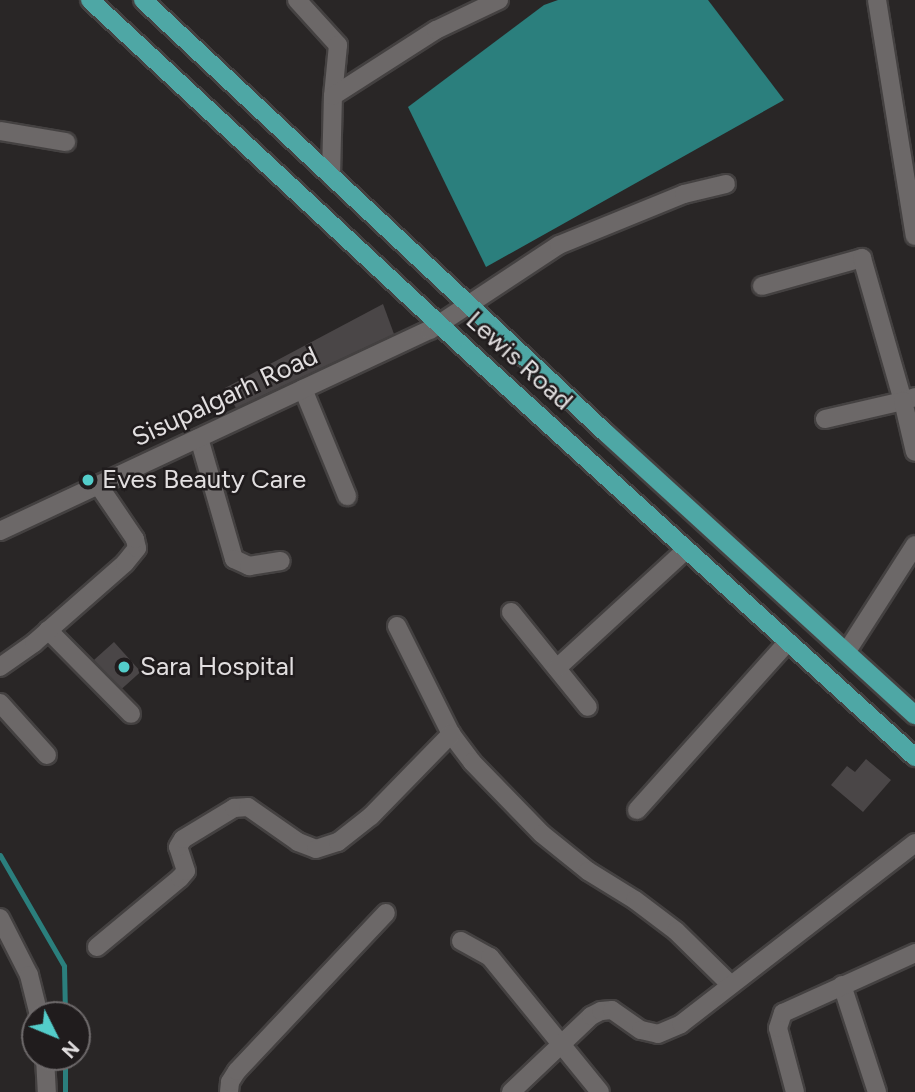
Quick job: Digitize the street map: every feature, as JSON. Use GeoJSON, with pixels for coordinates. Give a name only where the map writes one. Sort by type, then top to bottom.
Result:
{"type":"FeatureCollection","features":[{"type":"Feature","properties":{"kind":"main road","name":"Lewis Road"},"geometry":{"type":"LineString","coordinates":[[90,0],[440,325],[915,757]]}},
{"type":"Feature","properties":{"kind":"main road","name":"Lewis Road"},"geometry":{"type":"LineString","coordinates":[[143,0],[710,529],[915,715]]}},
{"type":"Feature","properties":{"kind":"main road"},"geometry":{"type":"LineString","coordinates":[[825,676],[847,651]]}},
{"type":"Feature","properties":{"kind":"street"},"geometry":{"type":"LineString","coordinates":[[297,0],[338,45],[333,96],[331,176]]}},
{"type":"Feature","properties":{"kind":"street"},"geometry":{"type":"LineString","coordinates":[[333,96],[436,30],[499,0]]}},
{"type":"Feature","properties":{"kind":"street"},"geometry":{"type":"LineString","coordinates":[[877,0],[915,236]]}},
{"type":"Feature","properties":{"kind":"street"},"geometry":{"type":"LineString","coordinates":[[0,131],[66,142]]}},
{"type":"Feature","properties":{"kind":"street","name":"Sisupalgarh Road"},"geometry":{"type":"LineString","coordinates":[[0,531],[440,325],[559,245],[684,194],[726,184]]}},
{"type":"Feature","properties":{"kind":"street"},"geometry":{"type":"LineString","coordinates":[[762,286],[862,258],[909,399],[915,452]]}},
{"type":"Feature","properties":{"kind":"street"},"geometry":{"type":"LineString","coordinates":[[303,389],[347,496]]}},
{"type":"Feature","properties":{"kind":"street"},"geometry":{"type":"LineString","coordinates":[[825,419],[909,399]]}},
{"type":"Feature","properties":{"kind":"street"},"geometry":{"type":"LineString","coordinates":[[200,438],[234,559],[249,566],[281,561]]}},
{"type":"Feature","properties":{"kind":"street"},"geometry":{"type":"LineString","coordinates":[[0,667],[48,630],[125,563],[137,548],[135,539],[99,486]]}},
{"type":"Feature","properties":{"kind":"street"},"geometry":{"type":"LineString","coordinates":[[847,651],[915,545]]}},
{"type":"Feature","properties":{"kind":"street"},"geometry":{"type":"LineString","coordinates":[[557,668],[686,550]]}},
{"type":"Feature","properties":{"kind":"street"},"geometry":{"type":"LineString","coordinates":[[511,612],[588,707]]}},
{"type":"Feature","properties":{"kind":"street"},"geometry":{"type":"LineString","coordinates":[[397,626],[451,734],[472,762],[542,834],[587,871],[635,900],[676,931],[731,985]]}},
{"type":"Feature","properties":{"kind":"street"},"geometry":{"type":"LineString","coordinates":[[48,630],[131,714]]}},
{"type":"Feature","properties":{"kind":"street"},"geometry":{"type":"LineString","coordinates":[[637,810],[788,642]]}},
{"type":"Feature","properties":{"kind":"street"},"geometry":{"type":"LineString","coordinates":[[0,703],[47,755]]}},
{"type":"Feature","properties":{"kind":"street"},"geometry":{"type":"LineString","coordinates":[[97,947],[180,878],[186,870],[178,847],[183,839],[234,808],[248,807],[298,842],[316,849],[338,842],[399,789],[451,734]]}},
{"type":"Feature","properties":{"kind":"street"},"geometry":{"type":"LineString","coordinates":[[521,1088],[560,1044],[591,1016],[601,1011],[612,1010],[641,1030],[658,1034],[681,1024],[915,843]]}},
{"type":"Feature","properties":{"kind":"street"},"geometry":{"type":"LineString","coordinates":[[229,1092],[230,1082],[237,1071],[386,913]]}},
{"type":"Feature","properties":{"kind":"street"},"geometry":{"type":"LineString","coordinates":[[0,918],[29,975],[36,1001]]}},
{"type":"Feature","properties":{"kind":"street"},"geometry":{"type":"LineString","coordinates":[[461,941],[490,957],[600,1092]]}},
{"type":"Feature","properties":{"kind":"street"},"geometry":{"type":"LineString","coordinates":[[795,1092],[778,1028],[779,1019],[799,1004],[915,953]]}},
{"type":"Feature","properties":{"kind":"street"},"geometry":{"type":"LineString","coordinates":[[842,985],[877,1092]]}},
{"type":"Feature","properties":{"kind":"street"},"geometry":{"type":"LineString","coordinates":[[46,1071],[47,1092]]}},
{"type":"Feature","properties":{"kind":"water"},"geometry":{"type":"Polygon","coordinates":[[[558,0],[708,0],[784,100],[486,267],[408,107],[544,5],[558,0]]]}},
{"type":"Feature","properties":{"kind":"building"},"geometry":{"type":"Polygon","coordinates":[[[383,304],[394,334],[236,408],[225,388],[383,304]]]}},
{"type":"Feature","properties":{"kind":"building"},"geometry":{"type":"Polygon","coordinates":[[[114,642],[141,672],[121,690],[94,660],[114,642]]]}},
{"type":"Feature","properties":{"kind":"building"},"geometry":{"type":"Polygon","coordinates":[[[866,759],[891,780],[863,812],[831,785],[847,766],[855,772],[866,759]]]}},
{"type":"Feature","properties":{"kind":"waterway"},"geometry":{"type":"LineString","coordinates":[[0,855],[64,966],[65,1001]]}},
{"type":"Feature","properties":{"kind":"waterway"},"geometry":{"type":"LineString","coordinates":[[65,1071],[65,1092]]}},
{"type":"Feature","properties":{"kind":"place","name":"Eves Beauty Care"},"geometry":{"type":"Point","coordinates":[88,480]}},
{"type":"Feature","properties":{"kind":"place","name":"Sara Hospital"},"geometry":{"type":"Point","coordinates":[124,667]}}]}
